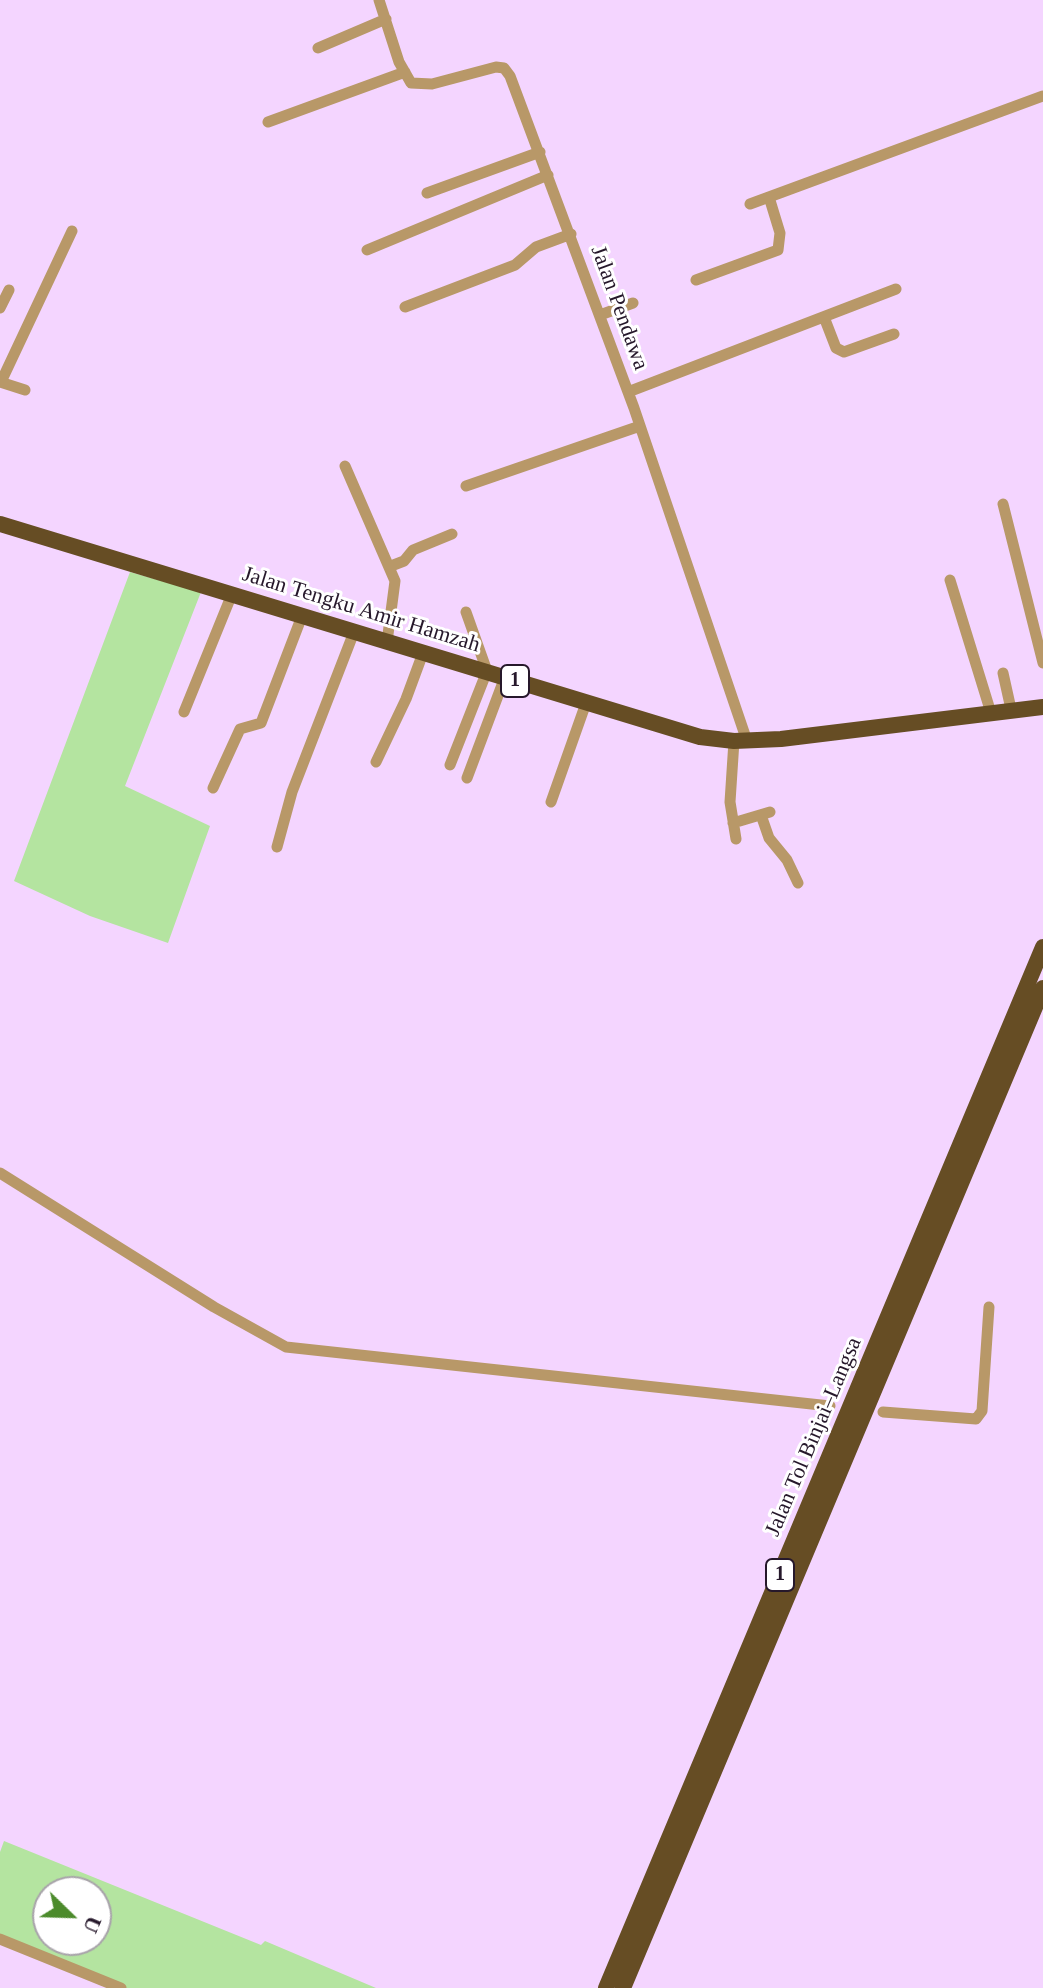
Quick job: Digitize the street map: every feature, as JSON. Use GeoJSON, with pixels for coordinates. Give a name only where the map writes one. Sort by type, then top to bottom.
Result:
{"type":"FeatureCollection","features":[{"type":"Feature","properties":{"kind":"highway","name":"Jalan Tengku Amir Hamzah"},"geometry":{"type":"LineString","coordinates":[[0,524],[688,734],[740,741],[1043,707]]}},
{"type":"Feature","properties":{"kind":"highway","name":"Jalan Tol Binjai–Langsa"},"geometry":{"type":"LineString","coordinates":[[623,1988],[977,1125],[1043,947]]}},
{"type":"Feature","properties":{"kind":"highway","name":"Jalan Tol Binjai–Langsa"},"geometry":{"type":"LineString","coordinates":[[977,1125],[1043,988]]}},
{"type":"Feature","properties":{"kind":"highway","name":"Jalan Tol Binjai–Langsa"},"geometry":{"type":"LineString","coordinates":[[606,1988],[960,1166]]}},
{"type":"Feature","properties":{"kind":"street"},"geometry":{"type":"LineString","coordinates":[[268,122],[405,72],[379,0]]}},
{"type":"Feature","properties":{"kind":"street"},"geometry":{"type":"LineString","coordinates":[[318,48],[386,19]]}},
{"type":"Feature","properties":{"kind":"street","name":"Jalan Pendawa"},"geometry":{"type":"LineString","coordinates":[[405,72],[411,83],[423,85],[504,68],[540,152],[640,426],[740,741]]}},
{"type":"Feature","properties":{"kind":"street"},"geometry":{"type":"LineString","coordinates":[[750,204],[1043,96]]}},
{"type":"Feature","properties":{"kind":"street"},"geometry":{"type":"LineString","coordinates":[[427,193],[540,152]]}},
{"type":"Feature","properties":{"kind":"street"},"geometry":{"type":"LineString","coordinates":[[367,250],[548,175]]}},
{"type":"Feature","properties":{"kind":"street"},"geometry":{"type":"LineString","coordinates":[[696,280],[778,250],[780,233],[769,197]]}},
{"type":"Feature","properties":{"kind":"street"},"geometry":{"type":"LineString","coordinates":[[25,390],[0,382],[72,231]]}},
{"type":"Feature","properties":{"kind":"street"},"geometry":{"type":"LineString","coordinates":[[405,307],[515,265],[536,247],[571,234]]}},
{"type":"Feature","properties":{"kind":"street"},"geometry":{"type":"LineString","coordinates":[[628,392],[896,289]]}},
{"type":"Feature","properties":{"kind":"street"},"geometry":{"type":"LineString","coordinates":[[0,308],[9,290]]}},
{"type":"Feature","properties":{"kind":"street"},"geometry":{"type":"LineString","coordinates":[[600,315],[633,303]]}},
{"type":"Feature","properties":{"kind":"street"},"geometry":{"type":"LineString","coordinates":[[824,317],[836,348],[844,352],[894,334]]}},
{"type":"Feature","properties":{"kind":"street"},"geometry":{"type":"LineString","coordinates":[[466,486],[640,426]]}},
{"type":"Feature","properties":{"kind":"street"},"geometry":{"type":"LineString","coordinates":[[345,466],[391,566],[396,588],[387,642]]}},
{"type":"Feature","properties":{"kind":"street"},"geometry":{"type":"LineString","coordinates":[[1003,504],[1043,663]]}},
{"type":"Feature","properties":{"kind":"street"},"geometry":{"type":"LineString","coordinates":[[391,566],[404,561],[413,550],[452,534]]}},
{"type":"Feature","properties":{"kind":"street"},"geometry":{"type":"LineString","coordinates":[[950,580],[991,713]]}},
{"type":"Feature","properties":{"kind":"street"},"geometry":{"type":"LineString","coordinates":[[184,712],[232,594]]}},
{"type":"Feature","properties":{"kind":"street"},"geometry":{"type":"LineString","coordinates":[[450,765],[487,671],[466,612]]}},
{"type":"Feature","properties":{"kind":"street"},"geometry":{"type":"LineString","coordinates":[[213,788],[240,729],[261,723],[302,616]]}},
{"type":"Feature","properties":{"kind":"street"},"geometry":{"type":"LineString","coordinates":[[277,847],[292,792],[354,632]]}},
{"type":"Feature","properties":{"kind":"street"},"geometry":{"type":"LineString","coordinates":[[376,762],[406,699],[423,653]]}},
{"type":"Feature","properties":{"kind":"street"},"geometry":{"type":"LineString","coordinates":[[1003,673],[1011,709]]}},
{"type":"Feature","properties":{"kind":"street"},"geometry":{"type":"LineString","coordinates":[[467,778],[505,677]]}},
{"type":"Feature","properties":{"kind":"street"},"geometry":{"type":"LineString","coordinates":[[551,802],[586,703]]}},
{"type":"Feature","properties":{"kind":"street"},"geometry":{"type":"LineString","coordinates":[[736,839],[730,792],[740,741]]}},
{"type":"Feature","properties":{"kind":"street"},"geometry":{"type":"LineString","coordinates":[[733,823],[765,813],[769,838],[787,860],[798,883]]}},
{"type":"Feature","properties":{"kind":"street"},"geometry":{"type":"LineString","coordinates":[[0,1173],[214,1307],[289,1348],[830,1406]]}},
{"type":"Feature","properties":{"kind":"street"},"geometry":{"type":"LineString","coordinates":[[883,1412],[976,1419],[982,1411],[989,1307]]}},
{"type":"Feature","properties":{"kind":"street"},"geometry":{"type":"LineString","coordinates":[[0,1939],[121,1988]]}},
{"type":"Feature","properties":{"kind":"green space"},"geometry":{"type":"Polygon","coordinates":[[[130,572],[201,592],[125,786],[210,826],[168,943],[90,916],[14,881],[130,572]]]}},
{"type":"Feature","properties":{"kind":"green space"},"geometry":{"type":"Polygon","coordinates":[[[4,1841],[90,1876],[32,1876],[32,1953],[0,1940],[0,1852],[4,1841]]]}},
{"type":"Feature","properties":{"kind":"green space"},"geometry":{"type":"Polygon","coordinates":[[[112,1885],[261,1945],[265,1941],[376,1988],[119,1988],[40,1956],[112,1956],[112,1885]]]}}]}
